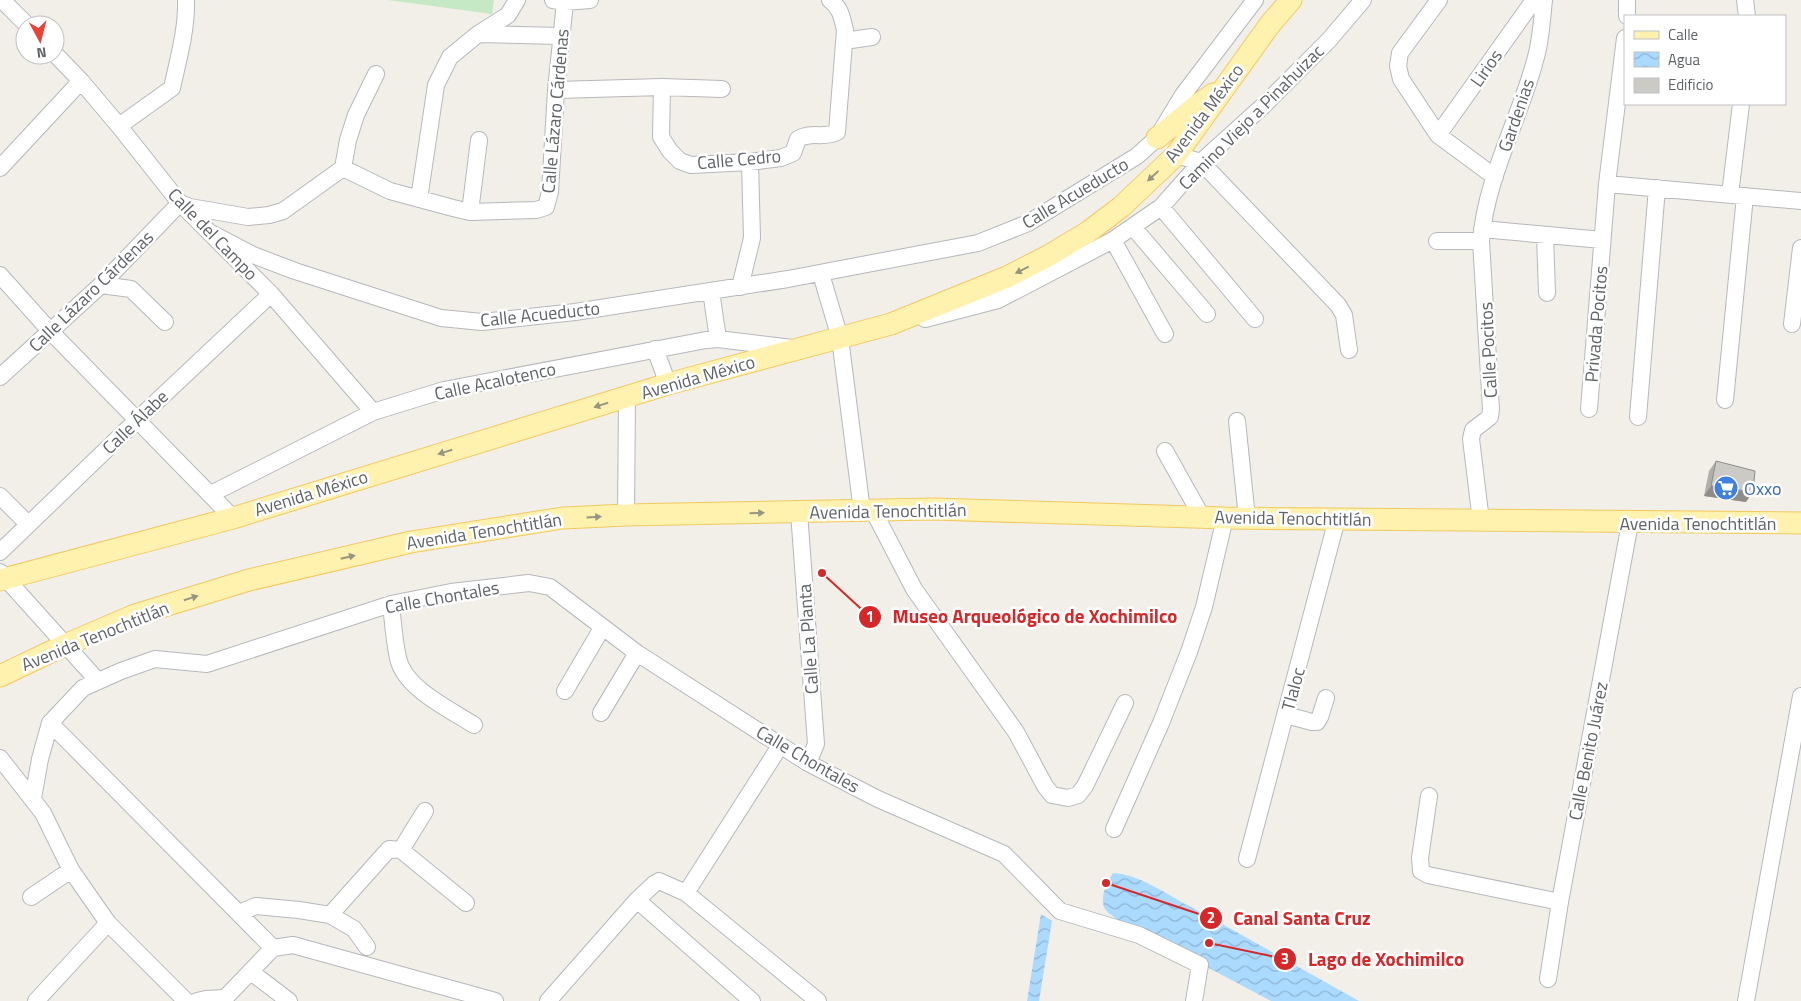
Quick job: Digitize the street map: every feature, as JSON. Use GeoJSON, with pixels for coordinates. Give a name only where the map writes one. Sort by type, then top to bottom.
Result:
{"type":"FeatureCollection","features":[{"type":"Feature","properties":{"kind":"main road"},"geometry":{"type":"LineString","coordinates":[[1271,23],[1276,0]]}},
{"type":"Feature","properties":{"kind":"main road","name":"Avenida México"},"geometry":{"type":"LineString","coordinates":[[2,576],[233,518],[668,384],[890,324],[1007,277],[1048,256],[1088,232],[1121,207],[1176,155],[1271,23],[1290,0]]}},
{"type":"Feature","properties":{"kind":"main road"},"geometry":{"type":"LineString","coordinates":[[1157,138],[1195,107],[1228,84]]}},
{"type":"Feature","properties":{"kind":"main road","name":"Avenida Tenochtitlán"},"geometry":{"type":"LineString","coordinates":[[0,676],[66,644],[135,615],[249,580],[401,544],[563,518],[933,509],[1225,518],[1801,523]]}},
{"type":"Feature","properties":{"kind":"street"},"geometry":{"type":"LineString","coordinates":[[2,0],[16,15]]}},
{"type":"Feature","properties":{"kind":"street"},"geometry":{"type":"LineString","coordinates":[[119,126],[172,88],[180,48],[186,0]]}},
{"type":"Feature","properties":{"kind":"street"},"geometry":{"type":"LineString","coordinates":[[419,199],[436,86],[450,57],[478,34],[508,15],[517,0]]}},
{"type":"Feature","properties":{"kind":"street","name":"Calle Lázaro Cárdenas"},"geometry":{"type":"LineString","coordinates":[[343,168],[390,191],[470,212],[536,210],[546,207],[550,192],[561,36],[559,1],[590,0]]}},
{"type":"Feature","properties":{"kind":"street"},"geometry":{"type":"LineString","coordinates":[[830,0],[837,5],[842,15],[844,36],[872,37]]}},
{"type":"Feature","properties":{"kind":"street","name":"Calle Acueducto"},"geometry":{"type":"LineString","coordinates":[[211,233],[253,255],[295,271],[441,318],[482,322],[576,312],[710,292],[821,274],[978,243],[1028,223],[1137,156],[1157,138],[1183,94],[1255,0]]}},
{"type":"Feature","properties":{"kind":"street","name":"Camino Viejo a Pinahuizac"},"geometry":{"type":"LineString","coordinates":[[890,324],[901,325],[998,300],[1113,240],[1133,227],[1161,207],[1201,162],[1263,106],[1329,40],[1363,0]]}},
{"type":"Feature","properties":{"kind":"street"},"geometry":{"type":"LineString","coordinates":[[1439,0],[1400,53],[1398,66],[1400,79],[1438,135],[1495,177]]}},
{"type":"Feature","properties":{"kind":"street","name":"Lirios"},"geometry":{"type":"LineString","coordinates":[[1438,135],[1534,0]]}},
{"type":"Feature","properties":{"kind":"street","name":"Gardenias"},"geometry":{"type":"LineString","coordinates":[[1482,235],[1486,203],[1536,57],[1544,0]]}},
{"type":"Feature","properties":{"kind":"street"},"geometry":{"type":"LineString","coordinates":[[1626,0],[1627,15]]}},
{"type":"Feature","properties":{"kind":"street"},"geometry":{"type":"LineString","coordinates":[[1745,0],[1747,15]]}},
{"type":"Feature","properties":{"kind":"street"},"geometry":{"type":"LineString","coordinates":[[478,34],[561,36]]}},
{"type":"Feature","properties":{"kind":"street","name":"Calle Cedro"},"geometry":{"type":"LineString","coordinates":[[662,87],[661,137],[670,151],[680,161],[691,165],[750,162],[781,158],[793,153],[798,139],[806,135],[830,136],[838,132],[844,36]]}},
{"type":"Feature","properties":{"kind":"street","name":"Privada Pocitos"},"geometry":{"type":"LineString","coordinates":[[1589,409],[1607,184],[1624,46]]}},
{"type":"Feature","properties":{"kind":"street","name":"Calle del Campo"},"geometry":{"type":"LineString","coordinates":[[65,64],[119,126],[180,203],[270,294],[373,412]]}},
{"type":"Feature","properties":{"kind":"street"},"geometry":{"type":"LineString","coordinates":[[180,203],[190,207],[248,217],[269,215],[282,211],[343,168],[348,140],[356,115],[376,74]]}},
{"type":"Feature","properties":{"kind":"street"},"geometry":{"type":"LineString","coordinates":[[0,168],[81,81]]}},
{"type":"Feature","properties":{"kind":"street"},"geometry":{"type":"LineString","coordinates":[[556,90],[662,87],[722,89]]}},
{"type":"Feature","properties":{"kind":"street"},"geometry":{"type":"LineString","coordinates":[[1725,400],[1738,195],[1741,105]]}},
{"type":"Feature","properties":{"kind":"street"},"geometry":{"type":"LineString","coordinates":[[470,212],[479,140]]}},
{"type":"Feature","properties":{"kind":"street"},"geometry":{"type":"LineString","coordinates":[[1176,155],[1201,162],[1338,305],[1344,315],[1349,350]]}},
{"type":"Feature","properties":{"kind":"street"},"geometry":{"type":"LineString","coordinates":[[740,287],[752,238],[750,162]]}},
{"type":"Feature","properties":{"kind":"street"},"geometry":{"type":"LineString","coordinates":[[1607,184],[1801,201]]}},
{"type":"Feature","properties":{"kind":"street"},"geometry":{"type":"LineString","coordinates":[[1638,417],[1657,188]]}},
{"type":"Feature","properties":{"kind":"street","name":"Calle Lázaro Cárdenas"},"geometry":{"type":"LineString","coordinates":[[0,377],[101,285],[180,203]]}},
{"type":"Feature","properties":{"kind":"street"},"geometry":{"type":"LineString","coordinates":[[1161,207],[1255,319]]}},
{"type":"Feature","properties":{"kind":"street"},"geometry":{"type":"LineString","coordinates":[[1133,227],[1206,314]]}},
{"type":"Feature","properties":{"kind":"street"},"geometry":{"type":"LineString","coordinates":[[1437,241],[1482,235],[1545,236],[1602,240]]}},
{"type":"Feature","properties":{"kind":"street","name":"Calle Pocitos"},"geometry":{"type":"LineString","coordinates":[[1481,521],[1471,439],[1473,430],[1490,417],[1491,409],[1482,235]]}},
{"type":"Feature","properties":{"kind":"street"},"geometry":{"type":"LineString","coordinates":[[1545,236],[1547,293]]}},
{"type":"Feature","properties":{"kind":"street"},"geometry":{"type":"LineString","coordinates":[[1113,240],[1165,334]]}},
{"type":"Feature","properties":{"kind":"street"},"geometry":{"type":"LineString","coordinates":[[1792,324],[1801,248]]}},
{"type":"Feature","properties":{"kind":"street"},"geometry":{"type":"LineString","coordinates":[[821,274],[840,338],[867,511],[914,589],[1016,732],[1045,786],[1052,794],[1068,798],[1078,795],[1085,786],[1124,703]]}},
{"type":"Feature","properties":{"kind":"street"},"geometry":{"type":"LineString","coordinates":[[0,275],[51,332],[233,518]]}},
{"type":"Feature","properties":{"kind":"street"},"geometry":{"type":"LineString","coordinates":[[101,285],[131,289],[165,322]]}},
{"type":"Feature","properties":{"kind":"street"},"geometry":{"type":"LineString","coordinates":[[710,292],[718,339]]}},
{"type":"Feature","properties":{"kind":"street","name":"Calle Álabe"},"geometry":{"type":"LineString","coordinates":[[0,552],[270,294]]}},
{"type":"Feature","properties":{"kind":"street","name":"Calle Acalotenco"},"geometry":{"type":"LineString","coordinates":[[211,494],[373,412],[444,390],[706,340],[718,339],[799,349]]}},
{"type":"Feature","properties":{"kind":"street"},"geometry":{"type":"LineString","coordinates":[[655,349],[668,384]]}},
{"type":"Feature","properties":{"kind":"street"},"geometry":{"type":"LineString","coordinates":[[626,515],[627,397]]}},
{"type":"Feature","properties":{"kind":"street"},"geometry":{"type":"LineString","coordinates":[[1237,420],[1247,518]]}},
{"type":"Feature","properties":{"kind":"street"},"geometry":{"type":"LineString","coordinates":[[1164,451],[1202,517]]}},
{"type":"Feature","properties":{"kind":"street"},"geometry":{"type":"LineString","coordinates":[[0,496],[28,524]]}},
{"type":"Feature","properties":{"kind":"street","name":"Calle La Planta"},"geometry":{"type":"LineString","coordinates":[[799,512],[816,744],[808,763]]}},
{"type":"Feature","properties":{"kind":"street"},"geometry":{"type":"LineString","coordinates":[[1114,828],[1161,723],[1189,652],[1204,607],[1225,518]]}},
{"type":"Feature","properties":{"kind":"street","name":"Tlaloc"},"geometry":{"type":"LineString","coordinates":[[1247,858],[1337,519]]}},
{"type":"Feature","properties":{"kind":"street","name":"Calle Benito Juárez"},"geometry":{"type":"LineString","coordinates":[[1548,979],[1560,902],[1630,523]]}},
{"type":"Feature","properties":{"kind":"street"},"geometry":{"type":"LineString","coordinates":[[2,576],[98,681]]}},
{"type":"Feature","properties":{"kind":"street","name":"Calle Chontales"},"geometry":{"type":"LineString","coordinates":[[33,798],[40,759],[50,723],[83,688],[98,681],[155,659],[207,664],[391,604],[451,592],[529,583],[550,587],[637,653],[808,763],[878,799],[1004,854],[1060,911],[1139,935],[1200,965],[1194,1001]]}},
{"type":"Feature","properties":{"kind":"street"},"geometry":{"type":"LineString","coordinates":[[391,604],[398,659],[405,676],[416,687],[474,725]]}},
{"type":"Feature","properties":{"kind":"street"},"geometry":{"type":"LineString","coordinates":[[564,691],[602,628]]}},
{"type":"Feature","properties":{"kind":"street"},"geometry":{"type":"LineString","coordinates":[[601,714],[637,653]]}},
{"type":"Feature","properties":{"kind":"street"},"geometry":{"type":"LineString","coordinates":[[1746,1001],[1801,696]]}},
{"type":"Feature","properties":{"kind":"street"},"geometry":{"type":"LineString","coordinates":[[1286,715],[1317,722],[1326,698]]}},
{"type":"Feature","properties":{"kind":"street"},"geometry":{"type":"LineString","coordinates":[[50,723],[273,948]]}},
{"type":"Feature","properties":{"kind":"street"},"geometry":{"type":"LineString","coordinates":[[686,893],[780,746]]}},
{"type":"Feature","properties":{"kind":"street"},"geometry":{"type":"LineString","coordinates":[[0,758],[43,813],[71,870],[108,923],[186,1001]]}},
{"type":"Feature","properties":{"kind":"street"},"geometry":{"type":"LineString","coordinates":[[1429,796],[1420,858],[1421,871],[1428,875],[1560,902]]}},
{"type":"Feature","properties":{"kind":"street"},"geometry":{"type":"LineString","coordinates":[[401,850],[425,811]]}},
{"type":"Feature","properties":{"kind":"street"},"geometry":{"type":"LineString","coordinates":[[330,915],[389,848],[401,850],[466,903]]}},
{"type":"Feature","properties":{"kind":"street"},"geometry":{"type":"LineString","coordinates":[[31,898],[71,870]]}},
{"type":"Feature","properties":{"kind":"street"},"geometry":{"type":"LineString","coordinates":[[548,1001],[636,900],[659,881],[686,893],[818,1001]]}},
{"type":"Feature","properties":{"kind":"street"},"geometry":{"type":"LineString","coordinates":[[636,900],[749,1000]]}},
{"type":"Feature","properties":{"kind":"street"},"geometry":{"type":"LineString","coordinates":[[239,913],[256,906],[330,915],[354,929],[368,947]]}},
{"type":"Feature","properties":{"kind":"street"},"geometry":{"type":"LineString","coordinates":[[36,1001],[108,923]]}},
{"type":"Feature","properties":{"kind":"street"},"geometry":{"type":"LineString","coordinates":[[197,1001],[206,998],[225,998],[273,948],[293,945],[495,1001]]}},
{"type":"Feature","properties":{"kind":"street"},"geometry":{"type":"LineString","coordinates":[[251,972],[289,1001]]}},
{"type":"Feature","properties":{"kind":"green space"},"geometry":{"type":"Polygon","coordinates":[[[388,0],[494,0],[492,14],[388,0]]]}},
{"type":"Feature","properties":{"kind":"water"},"geometry":{"type":"Polygon","coordinates":[[[1113,873],[1133,877],[1152,885],[1359,1001],[1271,1001],[1115,918],[1103,905],[1106,885],[1113,873]]]}},
{"type":"Feature","properties":{"kind":"water"},"geometry":{"type":"Polygon","coordinates":[[[1041,914],[1052,921],[1039,1001],[1027,1001],[1041,914]]]}},
{"type":"Feature","properties":{"kind":"building"},"geometry":{"type":"Polygon","coordinates":[[[1716,461],[1755,471],[1753,492],[1711,486],[1716,461]]]}},
{"type":"Feature","properties":{"kind":"place","name":"Oxxo"},"geometry":{"type":"Point","coordinates":[1726,488]}},
{"type":"Feature","properties":{"kind":"place","name":"Museo Arqueológico de Xochimilco"},"geometry":{"type":"Point","coordinates":[822,573]}},
{"type":"Feature","properties":{"kind":"place","name":"Canal Santa Cruz"},"geometry":{"type":"Point","coordinates":[1106,883]}},
{"type":"Feature","properties":{"kind":"place","name":"Lago de Xochimilco"},"geometry":{"type":"Point","coordinates":[1209,943]}}]}
